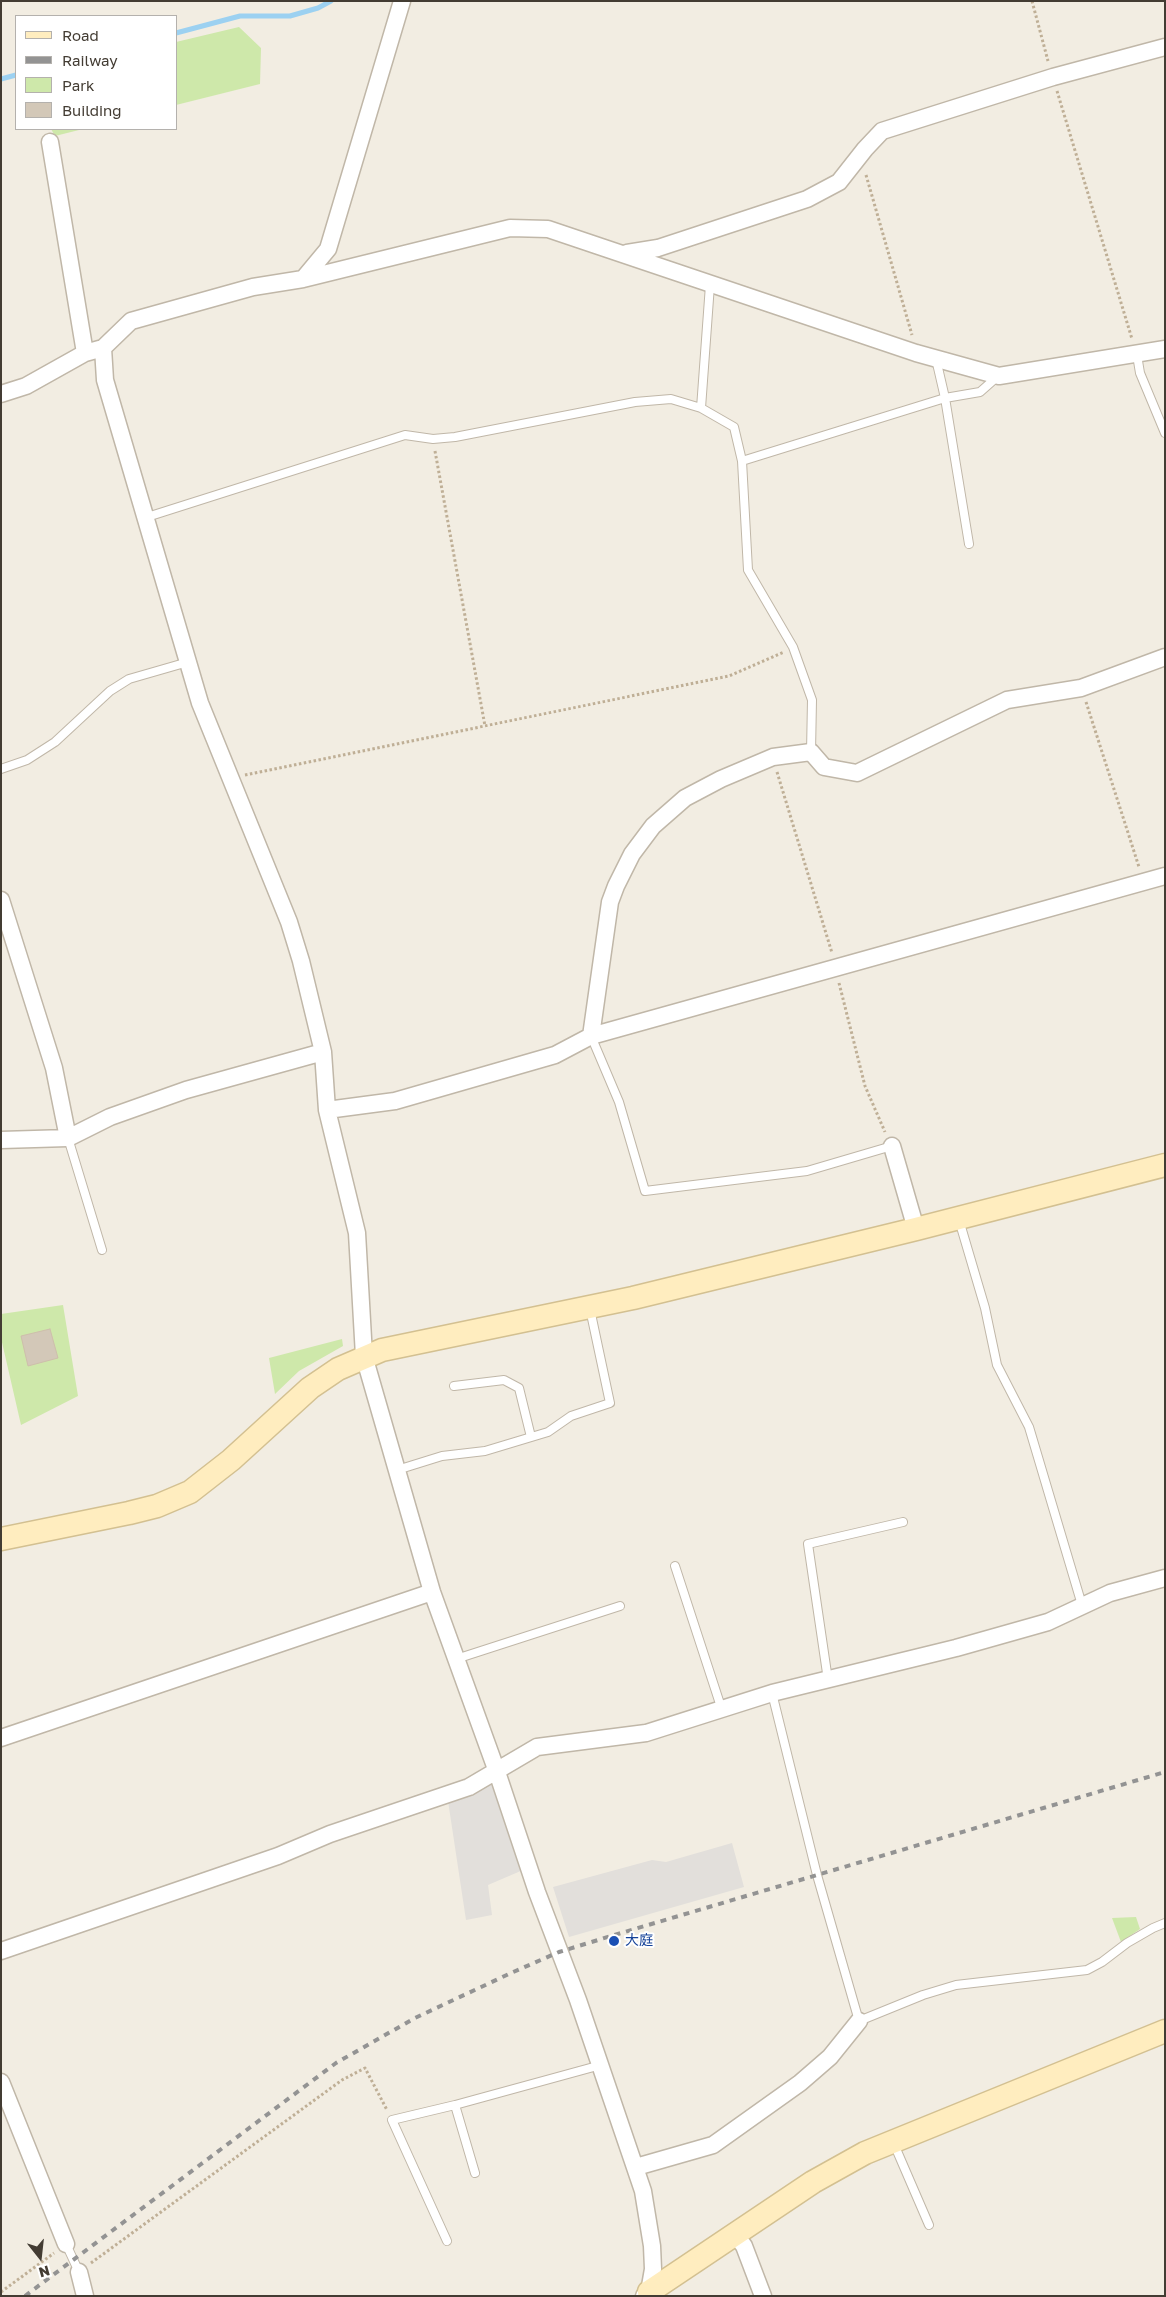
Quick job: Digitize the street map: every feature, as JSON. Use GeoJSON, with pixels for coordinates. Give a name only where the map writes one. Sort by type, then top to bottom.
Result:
{"type":"FeatureCollection","features":[{"type":"Feature","properties":{"kind":"street"},"geometry":{"type":"LineString","coordinates":[[304,279],[328,249],[402,1]]}},
{"type":"Feature","properties":{"kind":"street"},"geometry":{"type":"LineString","coordinates":[[624,253],[658,248],[807,199],[840,182],[860,154],[882,131],[1053,77],[1165,47]]}},
{"type":"Feature","properties":{"kind":"street"},"geometry":{"type":"LineString","coordinates":[[50,142],[85,353]]}},
{"type":"Feature","properties":{"kind":"street"},"geometry":{"type":"LineString","coordinates":[[1,394],[26,386],[85,353],[103,348],[132,321],[253,287],[304,279],[510,228],[548,229],[624,253],[710,285],[916,352],[999,376],[1165,349]]}},
{"type":"Feature","properties":{"kind":"street"},"geometry":{"type":"LineString","coordinates":[[103,348],[104,380],[200,703],[289,922],[301,961],[323,1052],[327,1110],[357,1233],[364,1356],[432,1592],[636,2167],[643,2191],[652,2246],[653,2269],[647,2294]]}},
{"type":"Feature","properties":{"kind":"street"},"geometry":{"type":"LineString","coordinates":[[590,1036],[610,902],[632,854],[653,826],[685,798],[720,779],[773,757],[811,752],[824,767],[857,774],[1007,700],[1082,688],[1165,657]]}},
{"type":"Feature","properties":{"kind":"street"},"geometry":{"type":"LineString","coordinates":[[327,1110],[404,1098],[555,1055],[590,1036],[1165,876]]}},
{"type":"Feature","properties":{"kind":"street"},"geometry":{"type":"LineString","coordinates":[[1,900],[54,1068],[68,1138]]}},
{"type":"Feature","properties":{"kind":"street"},"geometry":{"type":"LineString","coordinates":[[1,1140],[68,1138],[110,1117],[186,1090],[323,1052]]}},
{"type":"Feature","properties":{"kind":"street"},"geometry":{"type":"LineString","coordinates":[[892,1146],[916,1229]]}},
{"type":"Feature","properties":{"kind":"street"},"geometry":{"type":"LineString","coordinates":[[1,1539],[129,1513],[157,1506],[190,1492],[231,1460],[310,1388],[338,1369],[364,1356],[382,1350],[589,1307],[916,1229],[1165,1165]]}},
{"type":"Feature","properties":{"kind":"street"},"geometry":{"type":"LineString","coordinates":[[1,1951],[278,1856],[330,1834],[469,1787],[537,1747],[646,1733],[772,1693],[956,1648],[1048,1622],[1110,1593],[1165,1578]]}},
{"type":"Feature","properties":{"kind":"street"},"geometry":{"type":"LineString","coordinates":[[1,1738],[432,1592]]}},
{"type":"Feature","properties":{"kind":"street"},"geometry":{"type":"LineString","coordinates":[[636,2167],[713,2145],[800,2083],[830,2057],[859,2021]]}},
{"type":"Feature","properties":{"kind":"street"},"geometry":{"type":"LineString","coordinates":[[647,2294],[813,2182],[865,2153],[1165,2031]]}},
{"type":"Feature","properties":{"kind":"street"},"geometry":{"type":"LineString","coordinates":[[1,2082],[66,2244]]}},
{"type":"Feature","properties":{"kind":"street"},"geometry":{"type":"LineString","coordinates":[[735,2234],[744,2246],[763,2296]]}},
{"type":"Feature","properties":{"kind":"street"},"geometry":{"type":"LineString","coordinates":[[79,2272],[85,2296]]}},
{"type":"Feature","properties":{"kind":"lane"},"geometry":{"type":"LineString","coordinates":[[702,408],[710,285]]}},
{"type":"Feature","properties":{"kind":"lane"},"geometry":{"type":"LineString","coordinates":[[1137,355],[1140,373],[1165,433]]}},
{"type":"Feature","properties":{"kind":"lane"},"geometry":{"type":"LineString","coordinates":[[936,358],[945,398],[969,544]]}},
{"type":"Feature","properties":{"kind":"lane"},"geometry":{"type":"LineString","coordinates":[[742,461],[945,398],[980,392],[999,376]]}},
{"type":"Feature","properties":{"kind":"lane"},"geometry":{"type":"LineString","coordinates":[[144,518],[405,435],[433,439],[455,437],[635,402],[671,399],[702,408],[734,427],[742,461],[748,570],[794,647],[812,700],[811,752]]}},
{"type":"Feature","properties":{"kind":"lane"},"geometry":{"type":"LineString","coordinates":[[1,769],[27,760],[55,742],[110,691],[129,679],[188,662]]}},
{"type":"Feature","properties":{"kind":"lane"},"geometry":{"type":"LineString","coordinates":[[590,1036],[619,1102],[645,1191],[807,1171],[892,1146]]}},
{"type":"Feature","properties":{"kind":"lane"},"geometry":{"type":"LineString","coordinates":[[68,1138],[102,1250]]}},
{"type":"Feature","properties":{"kind":"lane"},"geometry":{"type":"LineString","coordinates":[[959,1218],[985,1308],[997,1366],[1030,1427],[1082,1605]]}},
{"type":"Feature","properties":{"kind":"lane"},"geometry":{"type":"LineString","coordinates":[[397,1470],[442,1456],[485,1451],[548,1432],[571,1416],[610,1403],[589,1307]]}},
{"type":"Feature","properties":{"kind":"lane"},"geometry":{"type":"LineString","coordinates":[[454,1386],[504,1380],[519,1388],[531,1437]]}},
{"type":"Feature","properties":{"kind":"lane"},"geometry":{"type":"LineString","coordinates":[[828,1680],[808,1544],[903,1522]]}},
{"type":"Feature","properties":{"kind":"lane"},"geometry":{"type":"LineString","coordinates":[[675,1566],[722,1710]]}},
{"type":"Feature","properties":{"kind":"lane"},"geometry":{"type":"LineString","coordinates":[[456,1658],[620,1606]]}},
{"type":"Feature","properties":{"kind":"lane"},"geometry":{"type":"LineString","coordinates":[[772,1693],[818,1875],[859,2021],[956,1984],[1087,1970],[1102,1962],[1127,1943],[1153,1928],[1165,1924]]}},
{"type":"Feature","properties":{"kind":"lane"},"geometry":{"type":"LineString","coordinates":[[447,2241],[392,2120],[455,2105],[601,2065]]}},
{"type":"Feature","properties":{"kind":"lane"},"geometry":{"type":"LineString","coordinates":[[455,2105],[475,2173]]}},
{"type":"Feature","properties":{"kind":"lane"},"geometry":{"type":"LineString","coordinates":[[893,2142],[928,2225]]}},
{"type":"Feature","properties":{"kind":"lane"},"geometry":{"type":"LineString","coordinates":[[66,2244],[79,2272]]}},
{"type":"Feature","properties":{"kind":"path"},"geometry":{"type":"LineString","coordinates":[[1032,1],[1137,355]]}},
{"type":"Feature","properties":{"kind":"path"},"geometry":{"type":"LineString","coordinates":[[860,154],[916,352]]}},
{"type":"Feature","properties":{"kind":"path"},"geometry":{"type":"LineString","coordinates":[[433,439],[485,726]]}},
{"type":"Feature","properties":{"kind":"path"},"geometry":{"type":"LineString","coordinates":[[230,778],[728,676],[794,647]]}},
{"type":"Feature","properties":{"kind":"path"},"geometry":{"type":"LineString","coordinates":[[1082,688],[1144,882]]}},
{"type":"Feature","properties":{"kind":"path"},"geometry":{"type":"LineString","coordinates":[[773,757],[837,966],[839,986],[865,1086],[892,1146]]}},
{"type":"Feature","properties":{"kind":"path"},"geometry":{"type":"LineString","coordinates":[[79,2272],[342,2080],[365,2068],[392,2120]]}},
{"type":"Feature","properties":{"kind":"path"},"geometry":{"type":"LineString","coordinates":[[1,2292],[66,2244]]}},
{"type":"Feature","properties":{"kind":"green space"},"geometry":{"type":"Polygon","coordinates":[[[239,27],[261,48],[260,84],[178,104],[178,42],[239,27]]]}},
{"type":"Feature","properties":{"kind":"green space"},"geometry":{"type":"Polygon","coordinates":[[[52,130],[79,130],[55,136],[52,130]]]}},
{"type":"Feature","properties":{"kind":"green space"},"geometry":{"type":"Polygon","coordinates":[[[63,1305],[78,1396],[21,1425],[1,1338],[1,1314],[63,1305]]]}},
{"type":"Feature","properties":{"kind":"green space"},"geometry":{"type":"Polygon","coordinates":[[[342,1339],[343,1346],[299,1371],[275,1394],[269,1358],[342,1339]]]}},
{"type":"Feature","properties":{"kind":"green space"},"geometry":{"type":"Polygon","coordinates":[[[1136,1917],[1140,1929],[1121,1942],[1112,1918],[1136,1917]]]}},
{"type":"Feature","properties":{"kind":"shaded area"},"geometry":{"type":"Polygon","coordinates":[[[492,1777],[523,1870],[488,1885],[492,1915],[466,1920],[448,1801],[492,1777]]]}},
{"type":"Feature","properties":{"kind":"shaded area"},"geometry":{"type":"Polygon","coordinates":[[[732,1843],[744,1887],[569,1937],[553,1887],[652,1860],[666,1862],[732,1843]]]}},
{"type":"Feature","properties":{"kind":"building"},"geometry":{"type":"Polygon","coordinates":[[[50,1329],[58,1358],[28,1366],[21,1336],[50,1329]]]}},
{"type":"Feature","properties":{"kind":"waterway"},"geometry":{"type":"LineString","coordinates":[[178,32],[240,16],[290,16],[318,8],[331,1]]}},
{"type":"Feature","properties":{"kind":"waterway"},"geometry":{"type":"LineString","coordinates":[[1,79],[15,75]]}},
{"type":"Feature","properties":{"kind":"railway"},"geometry":{"type":"LineString","coordinates":[[25,2296],[336,2063],[415,2018],[511,1973],[559,1952],[611,1936],[1165,1772]]}},
{"type":"Feature","properties":{"kind":"place","name":"大庭"},"geometry":{"type":"Point","coordinates":[614,1941]}}]}
